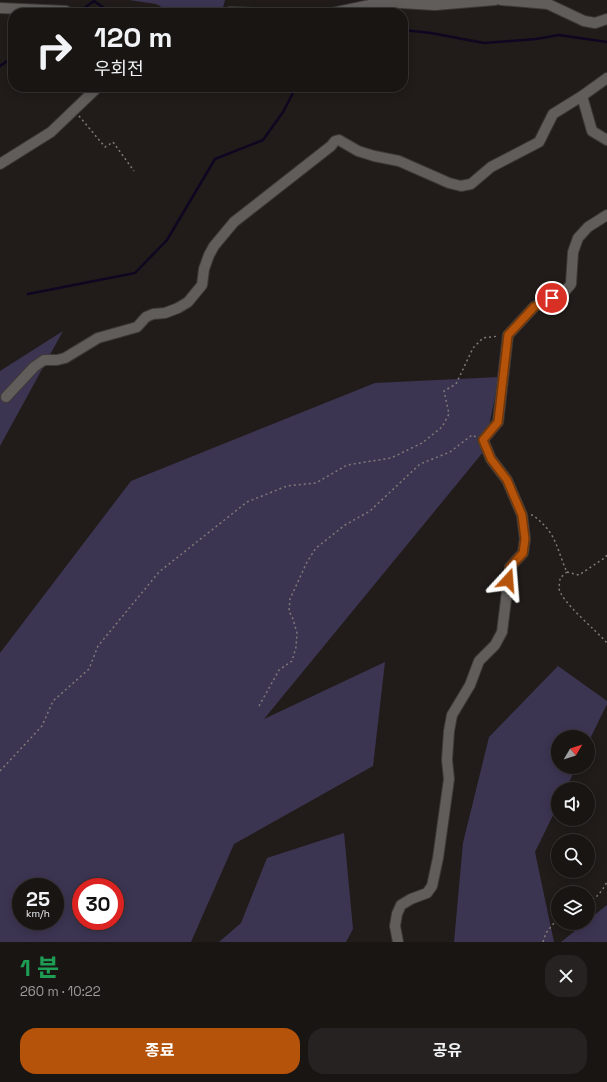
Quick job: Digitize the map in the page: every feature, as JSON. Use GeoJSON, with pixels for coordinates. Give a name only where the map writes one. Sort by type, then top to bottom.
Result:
{"type":"FeatureCollection","features":[{"type":"Feature","properties":{"kind":"street"},"geometry":{"type":"LineString","coordinates":[[356,8],[384,2],[435,5],[494,0]]}},
{"type":"Feature","properties":{"kind":"street"},"geometry":{"type":"LineString","coordinates":[[501,0],[548,2],[584,21],[595,24],[607,19]]}},
{"type":"Feature","properties":{"kind":"street"},"geometry":{"type":"LineString","coordinates":[[6,397],[34,367],[44,360],[57,360],[65,358],[98,338],[137,326],[146,317],[153,314],[165,313],[188,302],[198,292],[202,285],[204,269],[214,246],[234,222],[331,146],[335,141],[339,140],[365,154],[399,161],[449,183],[461,186],[471,184],[491,167],[539,142],[553,114],[607,78]]}},
{"type":"Feature","properties":{"kind":"street"},"geometry":{"type":"LineString","coordinates":[[0,164],[51,132],[93,92]]}},
{"type":"Feature","properties":{"kind":"street"},"geometry":{"type":"LineString","coordinates":[[582,96],[592,131],[607,140]]}},
{"type":"Feature","properties":{"kind":"street"},"geometry":{"type":"LineString","coordinates":[[398,942],[395,926],[397,914],[401,905],[411,899],[427,893],[432,886],[438,858],[448,779],[446,760],[452,714],[470,685],[479,661],[495,645],[502,632],[510,567],[523,553],[525,539],[522,515],[507,480],[491,459],[483,440],[498,422],[508,335],[534,307],[566,290],[571,284],[573,252],[578,238],[588,227],[607,215]]}},
{"type":"Feature","properties":{"kind":"path"},"geometry":{"type":"LineString","coordinates":[[74,110],[105,147],[114,142],[134,171]]}},
{"type":"Feature","properties":{"kind":"path"},"geometry":{"type":"LineString","coordinates":[[0,771],[42,726],[53,701],[89,668],[98,646],[160,572],[247,502],[287,486],[316,483],[347,465],[391,458],[422,443],[442,428],[449,414],[444,391],[456,384],[473,348],[484,338],[508,335]]}},
{"type":"Feature","properties":{"kind":"path"},"geometry":{"type":"LineString","coordinates":[[259,706],[279,670],[292,661],[296,647],[297,633],[294,619],[289,611],[290,599],[307,562],[316,548],[345,525],[370,511],[420,464],[450,452],[472,435],[483,440]]}},
{"type":"Feature","properties":{"kind":"path"},"geometry":{"type":"LineString","coordinates":[[522,515],[533,515],[552,535],[560,560],[567,572],[579,575],[607,554]]}},
{"type":"Feature","properties":{"kind":"path"},"geometry":{"type":"LineString","coordinates":[[567,572],[560,578],[559,589],[562,596],[570,606],[607,642]]}},
{"type":"Feature","properties":{"kind":"path"},"geometry":{"type":"LineString","coordinates":[[595,899],[607,882]]}},
{"type":"Feature","properties":{"kind":"path"},"geometry":{"type":"LineString","coordinates":[[543,942],[546,933],[551,927]]}},
{"type":"Feature","properties":{"kind":"shaded area"},"geometry":{"type":"Polygon","coordinates":[[[129,0],[225,0],[223,8],[164,8],[156,4],[129,0]]]}},
{"type":"Feature","properties":{"kind":"shaded area"},"geometry":{"type":"Polygon","coordinates":[[[63,331],[0,446],[0,371],[63,331]]]}},
{"type":"Feature","properties":{"kind":"shaded area"},"geometry":{"type":"Polygon","coordinates":[[[499,377],[484,451],[264,719],[385,662],[373,766],[234,844],[191,942],[0,942],[0,653],[131,481],[375,383],[499,377]]]}},
{"type":"Feature","properties":{"kind":"shaded area"},"geometry":{"type":"Polygon","coordinates":[[[558,666],[607,701],[607,704],[594,730],[551,730],[551,774],[573,774],[569,782],[551,782],[551,819],[535,852],[554,942],[454,942],[463,843],[489,737],[558,666]]]}},
{"type":"Feature","properties":{"kind":"shaded area"},"geometry":{"type":"Polygon","coordinates":[[[344,833],[353,929],[346,942],[219,942],[241,923],[267,858],[344,833]]]}},
{"type":"Feature","properties":{"kind":"shaded area"},"geometry":{"type":"Polygon","coordinates":[[[607,905],[607,942],[561,942],[576,930],[595,930],[595,914],[607,905]]]}},
{"type":"Feature","properties":{"kind":"waterway"},"geometry":{"type":"LineString","coordinates":[[84,8],[94,1],[104,8]]}},
{"type":"Feature","properties":{"kind":"waterway"},"geometry":{"type":"LineString","coordinates":[[408,31],[431,33],[484,43],[536,39],[559,35],[607,42]]}},
{"type":"Feature","properties":{"kind":"waterway"},"geometry":{"type":"LineString","coordinates":[[0,66],[8,60]]}},
{"type":"Feature","properties":{"kind":"waterway"},"geometry":{"type":"LineString","coordinates":[[28,294],[135,273],[167,240],[215,159],[263,140],[283,112],[293,92]]}},
{"type":"Feature","properties":{"kind":"route"},"geometry":{"type":"LineString","coordinates":[[508,580],[510,567],[523,553],[525,539],[522,515],[507,480],[491,459],[483,440],[498,422],[508,335],[534,307],[552,298]]}}]}
